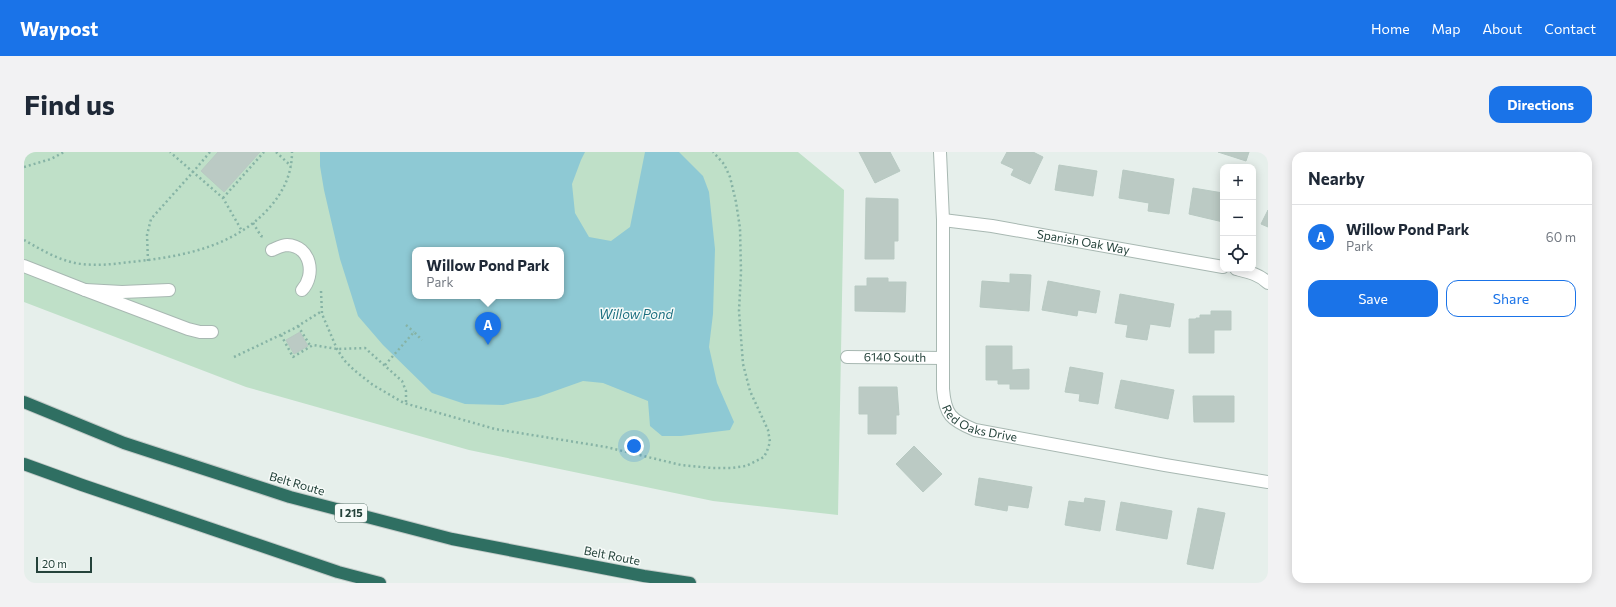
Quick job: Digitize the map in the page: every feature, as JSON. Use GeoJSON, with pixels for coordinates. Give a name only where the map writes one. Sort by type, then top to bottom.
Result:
{"type":"FeatureCollection","features":[{"type":"Feature","properties":{"kind":"highway","name":"Belt Route"},"geometry":{"type":"LineString","coordinates":[[24,402],[124,444],[290,497],[452,539],[644,576],[690,583]]}},
{"type":"Feature","properties":{"kind":"highway"},"geometry":{"type":"LineString","coordinates":[[24,464],[338,572],[380,583]]}},
{"type":"Feature","properties":{"kind":"street","name":"Red Oaks Drive"},"geometry":{"type":"LineString","coordinates":[[940,152],[943,220],[943,389],[946,410],[951,417],[959,424],[975,430],[1165,465],[1268,482]]}},
{"type":"Feature","properties":{"kind":"street","name":"Spanish Oak Way"},"geometry":{"type":"LineString","coordinates":[[943,220],[984,225],[1220,266]]}},
{"type":"Feature","properties":{"kind":"street"},"geometry":{"type":"LineString","coordinates":[[272,250],[288,245],[299,249],[307,258],[310,263],[310,275],[302,290]]}},
{"type":"Feature","properties":{"kind":"street"},"geometry":{"type":"LineString","coordinates":[[24,266],[188,329],[200,332],[212,332]]}},
{"type":"Feature","properties":{"kind":"street"},"geometry":{"type":"LineString","coordinates":[[1250,272],[1263,278],[1268,283]]}},
{"type":"Feature","properties":{"kind":"street"},"geometry":{"type":"LineString","coordinates":[[85,290],[122,292],[169,290]]}},
{"type":"Feature","properties":{"kind":"street","name":"6140 South"},"geometry":{"type":"LineString","coordinates":[[847,357],[943,358]]}},
{"type":"Feature","properties":{"kind":"path"},"geometry":{"type":"LineString","coordinates":[[24,167],[51,159],[64,152]]}},
{"type":"Feature","properties":{"kind":"path"},"geometry":{"type":"LineString","coordinates":[[170,152],[223,198],[242,231]]}},
{"type":"Feature","properties":{"kind":"path"},"geometry":{"type":"LineString","coordinates":[[148,261],[147,235],[152,219],[210,152]]}},
{"type":"Feature","properties":{"kind":"path"},"geometry":{"type":"LineString","coordinates":[[223,198],[264,152]]}},
{"type":"Feature","properties":{"kind":"path"},"geometry":{"type":"LineString","coordinates":[[276,152],[291,166]]}},
{"type":"Feature","properties":{"kind":"path"},"geometry":{"type":"LineString","coordinates":[[24,240],[65,261],[100,266],[148,261],[190,253],[214,246],[253,224],[264,214],[283,189],[291,166],[292,152]]}},
{"type":"Feature","properties":{"kind":"path"},"geometry":{"type":"LineString","coordinates":[[321,287],[322,311],[337,349],[354,370],[373,385],[406,404],[495,429],[606,447],[681,465],[712,468],[746,466],[764,457],[770,442],[768,430],[750,391],[743,364],[739,311],[742,272],[740,228],[736,202],[730,177],[724,164],[714,152]]}},
{"type":"Feature","properties":{"kind":"path"},"geometry":{"type":"LineString","coordinates":[[253,224],[262,237],[269,235]]}},
{"type":"Feature","properties":{"kind":"path"},"geometry":{"type":"LineString","coordinates":[[234,357],[281,335],[322,311]]}},
{"type":"Feature","properties":{"kind":"path"},"geometry":{"type":"LineString","coordinates":[[406,325],[422,340]]}},
{"type":"Feature","properties":{"kind":"path"},"geometry":{"type":"LineString","coordinates":[[298,326],[311,347]]}},
{"type":"Feature","properties":{"kind":"path"},"geometry":{"type":"LineString","coordinates":[[385,365],[414,332]]}},
{"type":"Feature","properties":{"kind":"path"},"geometry":{"type":"LineString","coordinates":[[281,335],[293,357],[313,346],[337,349],[365,348],[398,377],[404,386],[406,404]]}},
{"type":"Feature","properties":{"kind":"green space"},"geometry":{"type":"Polygon","coordinates":[[[24,152],[798,152],[844,190],[838,515],[713,501],[469,450],[246,387],[24,302],[24,152]]]}},
{"type":"Feature","properties":{"kind":"water","name":"Willow Pond"},"geometry":{"type":"Polygon","coordinates":[[[320,152],[585,152],[572,184],[575,213],[589,237],[611,241],[630,227],[645,152],[679,152],[703,176],[709,192],[715,249],[713,314],[709,347],[717,383],[734,422],[730,430],[681,436],[662,436],[650,426],[648,401],[603,383],[583,381],[538,397],[503,405],[465,404],[432,393],[383,345],[358,316],[340,259],[320,166],[320,152]]]}},
{"type":"Feature","properties":{"kind":"building"},"geometry":{"type":"Polygon","coordinates":[[[218,152],[260,152],[224,192],[201,171],[218,152]]]}},
{"type":"Feature","properties":{"kind":"building"},"geometry":{"type":"Polygon","coordinates":[[[859,152],[890,152],[900,171],[875,183],[859,152]]]}},
{"type":"Feature","properties":{"kind":"building"},"geometry":{"type":"Polygon","coordinates":[[[1007,152],[1033,152],[1043,157],[1030,184],[1011,175],[1014,169],[1001,163],[1007,152]]]}},
{"type":"Feature","properties":{"kind":"building"},"geometry":{"type":"Polygon","coordinates":[[[1218,152],[1249,152],[1246,161],[1218,152]]]}},
{"type":"Feature","properties":{"kind":"building"},"geometry":{"type":"Polygon","coordinates":[[[1059,165],[1097,171],[1093,196],[1055,190],[1059,165]]]}},
{"type":"Feature","properties":{"kind":"building"},"geometry":{"type":"Polygon","coordinates":[[[1123,170],[1174,179],[1169,214],[1148,211],[1149,203],[1119,198],[1123,170]]]}},
{"type":"Feature","properties":{"kind":"building"},"geometry":{"type":"Polygon","coordinates":[[[1193,188],[1220,192],[1220,221],[1189,214],[1193,188]]]}},
{"type":"Feature","properties":{"kind":"building"},"geometry":{"type":"Polygon","coordinates":[[[866,198],[898,199],[898,241],[894,241],[894,259],[865,259],[866,198]]]}},
{"type":"Feature","properties":{"kind":"building"},"geometry":{"type":"Polygon","coordinates":[[[1268,210],[1268,227],[1261,224],[1268,210]]]}},
{"type":"Feature","properties":{"kind":"building"},"geometry":{"type":"Polygon","coordinates":[[[1010,274],[1031,275],[1029,311],[980,307],[982,281],[1010,283],[1010,274]]]}},
{"type":"Feature","properties":{"kind":"building"},"geometry":{"type":"Polygon","coordinates":[[[867,278],[888,278],[888,282],[906,282],[905,312],[855,311],[855,286],[867,286],[867,278]]]}},
{"type":"Feature","properties":{"kind":"building"},"geometry":{"type":"Polygon","coordinates":[[[1048,281],[1100,291],[1096,313],[1078,310],[1077,316],[1042,310],[1048,281]]]}},
{"type":"Feature","properties":{"kind":"building"},"geometry":{"type":"Polygon","coordinates":[[[1120,294],[1174,304],[1170,327],[1150,324],[1147,340],[1126,337],[1128,325],[1115,323],[1120,294]]]}},
{"type":"Feature","properties":{"kind":"building"},"geometry":{"type":"Polygon","coordinates":[[[1211,311],[1231,311],[1231,330],[1214,330],[1214,353],[1189,353],[1189,319],[1200,318],[1200,315],[1211,315],[1211,311]]]}},
{"type":"Feature","properties":{"kind":"building"},"geometry":{"type":"Polygon","coordinates":[[[300,332],[308,346],[294,354],[286,340],[300,332]]]}},
{"type":"Feature","properties":{"kind":"building"},"geometry":{"type":"Polygon","coordinates":[[[986,346],[1012,346],[1012,370],[1029,369],[1029,389],[1010,389],[1010,384],[998,384],[998,380],[986,380],[986,346]]]}},
{"type":"Feature","properties":{"kind":"building"},"geometry":{"type":"Polygon","coordinates":[[[1070,367],[1103,373],[1098,404],[1079,401],[1080,394],[1065,392],[1070,367]]]}},
{"type":"Feature","properties":{"kind":"building"},"geometry":{"type":"Polygon","coordinates":[[[1121,380],[1174,390],[1168,419],[1115,408],[1121,380]]]}},
{"type":"Feature","properties":{"kind":"building"},"geometry":{"type":"Polygon","coordinates":[[[859,387],[897,387],[899,415],[896,415],[896,434],[868,434],[868,414],[859,414],[859,387]]]}},
{"type":"Feature","properties":{"kind":"building"},"geometry":{"type":"Polygon","coordinates":[[[1193,396],[1234,396],[1234,422],[1194,422],[1193,396]]]}},
{"type":"Feature","properties":{"kind":"building"},"geometry":{"type":"Polygon","coordinates":[[[914,446],[942,474],[923,492],[896,464],[914,446]]]}},
{"type":"Feature","properties":{"kind":"building"},"geometry":{"type":"Polygon","coordinates":[[[979,478],[1032,487],[1028,508],[1008,505],[1007,511],[975,505],[979,478]]]}},
{"type":"Feature","properties":{"kind":"building"},"geometry":{"type":"Polygon","coordinates":[[[1085,498],[1105,501],[1100,531],[1065,525],[1069,501],[1084,503],[1085,498]]]}},
{"type":"Feature","properties":{"kind":"building"},"geometry":{"type":"Polygon","coordinates":[[[1121,502],[1172,511],[1167,539],[1116,530],[1121,502]]]}},
{"type":"Feature","properties":{"kind":"building"},"geometry":{"type":"Polygon","coordinates":[[[1198,508],[1225,513],[1213,569],[1187,564],[1198,508]]]}},
{"type":"Feature","properties":{"kind":"place","name":"Willow Pond Park"},"geometry":{"type":"Point","coordinates":[488,345]}}]}
